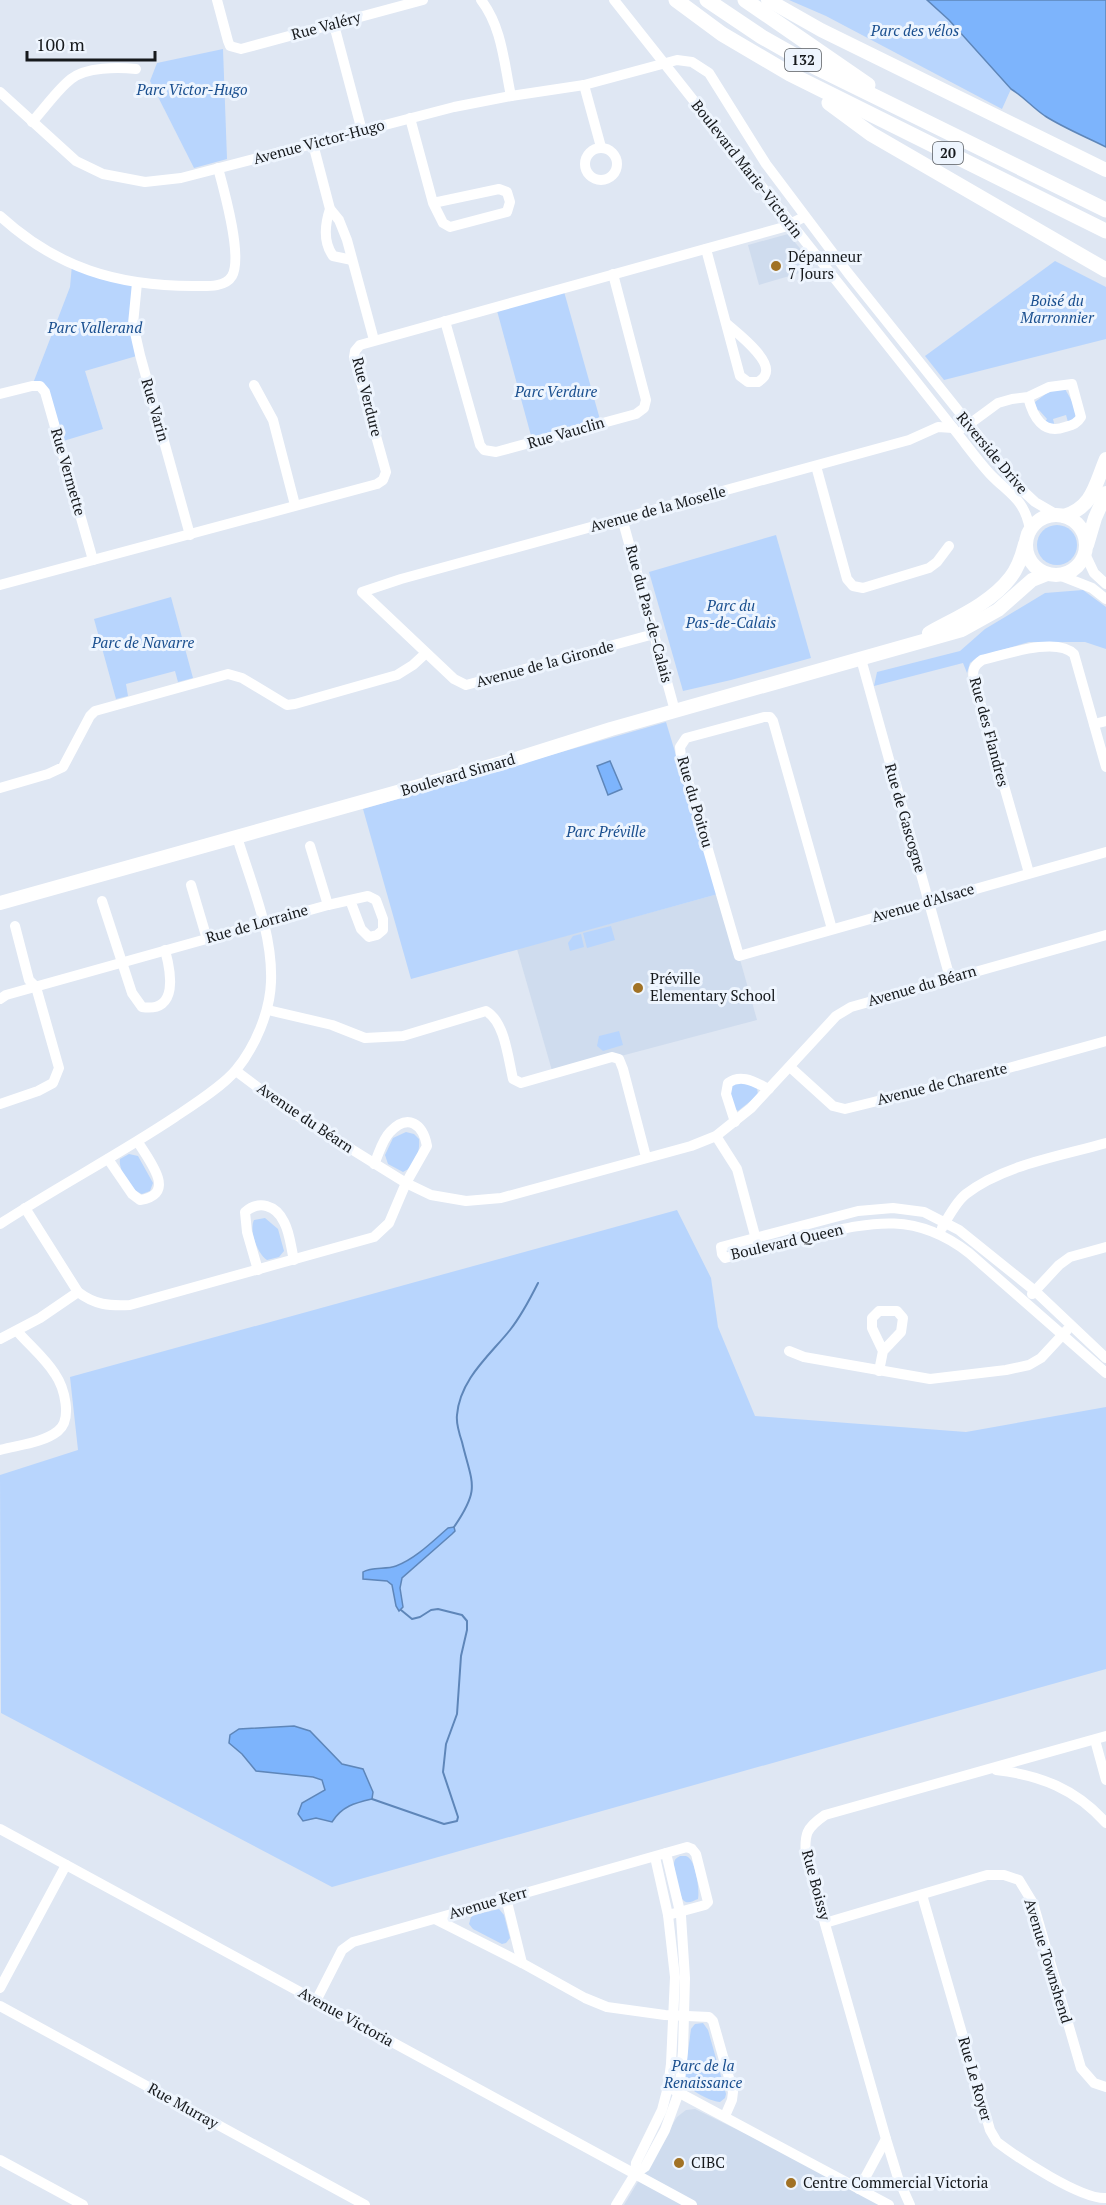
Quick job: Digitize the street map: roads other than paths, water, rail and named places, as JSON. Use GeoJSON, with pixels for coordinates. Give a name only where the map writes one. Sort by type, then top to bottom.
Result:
{"type":"FeatureCollection","features":[{"type":"Feature","properties":{"kind":"highway","name":"20"},"geometry":{"type":"LineString","coordinates":[[676,0],[722,33],[790,74],[1106,231]]}},
{"type":"Feature","properties":{"kind":"highway","name":"132"},"geometry":{"type":"LineString","coordinates":[[706,0],[745,27],[797,57],[904,111]]}},
{"type":"Feature","properties":{"kind":"highway"},"geometry":{"type":"LineString","coordinates":[[745,0],[904,111]]}},
{"type":"Feature","properties":{"kind":"highway"},"geometry":{"type":"LineString","coordinates":[[790,74],[871,134],[1106,270]]}},
{"type":"Feature","properties":{"kind":"highway","name":"20"},"geometry":{"type":"LineString","coordinates":[[904,111],[1106,210]]}},
{"type":"Feature","properties":{"kind":"main road"},"geometry":{"type":"LineString","coordinates":[[768,0],[847,43],[1106,170]]}},
{"type":"Feature","properties":{"kind":"main road"},"geometry":{"type":"LineString","coordinates":[[1106,459],[1087,502],[1077,511],[1061,516],[1041,518],[1028,534],[1028,552],[1033,563],[1040,570],[1053,574],[1076,569],[1086,551],[1095,518],[1106,494]]}},
{"type":"Feature","properties":{"kind":"main road"},"geometry":{"type":"LineString","coordinates":[[1061,516],[1072,520],[1080,527],[1085,538],[1086,551]]}},
{"type":"Feature","properties":{"kind":"main road","name":"Boulevard Simard"},"geometry":{"type":"LineString","coordinates":[[914,642],[979,604],[1005,584],[1017,568],[1028,534]]}},
{"type":"Feature","properties":{"kind":"main road","name":"Boulevard Simard"},"geometry":{"type":"LineString","coordinates":[[0,903],[519,758],[675,711],[962,630],[979,622],[1013,598],[1032,580],[1053,574]]}},
{"type":"Feature","properties":{"kind":"street","name":"Rue Valéry"},"geometry":{"type":"LineString","coordinates":[[217,0],[230,46],[241,49],[423,0]]}},
{"type":"Feature","properties":{"kind":"street"},"geometry":{"type":"LineString","coordinates":[[481,0],[491,13],[496,27],[511,96]]}},
{"type":"Feature","properties":{"kind":"street","name":"Boulevard Marie-Victorin"},"geometry":{"type":"LineString","coordinates":[[614,0],[919,386]]}},
{"type":"Feature","properties":{"kind":"street"},"geometry":{"type":"LineString","coordinates":[[334,25],[362,131]]}},
{"type":"Feature","properties":{"kind":"street","name":"Boulevard Marie-Victorin"},"geometry":{"type":"LineString","coordinates":[[665,64],[686,60],[700,65],[709,73],[751,142],[804,217],[934,382]]}},
{"type":"Feature","properties":{"kind":"street","name":"Avenue Victor-Hugo"},"geometry":{"type":"LineString","coordinates":[[0,92],[76,160],[103,174],[145,182],[181,178],[410,118],[511,96],[584,85],[665,64]]}},
{"type":"Feature","properties":{"kind":"street"},"geometry":{"type":"LineString","coordinates":[[32,122],[72,78],[82,73],[114,67],[136,69]]}},
{"type":"Feature","properties":{"kind":"street"},"geometry":{"type":"LineString","coordinates":[[584,85],[602,147]]}},
{"type":"Feature","properties":{"kind":"street"},"geometry":{"type":"LineString","coordinates":[[410,118],[433,203],[442,223],[450,226],[507,212],[510,202],[507,192],[499,189],[433,203]]}},
{"type":"Feature","properties":{"kind":"street"},"geometry":{"type":"LineString","coordinates":[[313,144],[330,209],[339,220],[374,340]]}},
{"type":"Feature","properties":{"kind":"street"},"geometry":{"type":"LineString","coordinates":[[0,216],[72,265],[102,276],[137,283],[209,286],[220,284],[233,274],[234,237],[218,168]]}},
{"type":"Feature","properties":{"kind":"street"},"geometry":{"type":"LineString","coordinates":[[330,209],[326,220],[328,250],[333,256],[352,260]]}},
{"type":"Feature","properties":{"kind":"street","name":"Rue Verdure"},"geometry":{"type":"LineString","coordinates":[[0,585],[377,484],[383,480],[386,472],[385,465],[354,357],[360,345],[792,225],[804,217]]}},
{"type":"Feature","properties":{"kind":"street"},"geometry":{"type":"LineString","coordinates":[[706,249],[740,376],[748,382],[758,382],[765,375],[764,359],[727,324]]}},
{"type":"Feature","properties":{"kind":"street","name":"Rue Vauclin"},"geometry":{"type":"LineString","coordinates":[[445,321],[480,444],[484,450],[496,452],[533,443],[636,414],[644,408],[646,400],[613,274]]}},
{"type":"Feature","properties":{"kind":"street","name":"Rue Varin"},"geometry":{"type":"LineString","coordinates":[[137,283],[133,324],[190,535]]}},
{"type":"Feature","properties":{"kind":"street","name":"Riverside Drive"},"geometry":{"type":"LineString","coordinates":[[934,382],[1026,494],[1061,516]]}},
{"type":"Feature","properties":{"kind":"street"},"geometry":{"type":"LineString","coordinates":[[955,431],[998,403],[1028,398],[1049,387],[1072,384],[1081,417],[1075,424],[1055,430],[1049,429],[1034,415],[1028,398]]}},
{"type":"Feature","properties":{"kind":"street"},"geometry":{"type":"LineString","coordinates":[[254,385],[273,420],[295,505]]}},
{"type":"Feature","properties":{"kind":"street","name":"Rue Vermette"},"geometry":{"type":"LineString","coordinates":[[0,394],[32,386],[40,386],[45,392],[93,560]]}},
{"type":"Feature","properties":{"kind":"street","name":"Riverside Drive"},"geometry":{"type":"LineString","coordinates":[[919,386],[989,473],[1022,504],[1028,534]]}},
{"type":"Feature","properties":{"kind":"street","name":"Avenue de la Moselle"},"geometry":{"type":"LineString","coordinates":[[362,592],[401,579],[909,440],[940,426],[955,431]]}},
{"type":"Feature","properties":{"kind":"street"},"geometry":{"type":"LineString","coordinates":[[816,466],[848,579],[853,586],[863,588],[929,568],[937,562],[949,546]]}},
{"type":"Feature","properties":{"kind":"street","name":"Rue du Pas-de-Calais"},"geometry":{"type":"LineString","coordinates":[[622,518],[675,711]]}},
{"type":"Feature","properties":{"kind":"street"},"geometry":{"type":"LineString","coordinates":[[1086,551],[1094,573],[1106,584]]}},
{"type":"Feature","properties":{"kind":"street"},"geometry":{"type":"LineString","coordinates":[[1053,574],[1092,588],[1106,599]]}},
{"type":"Feature","properties":{"kind":"street","name":"Avenue de la Gironde"},"geometry":{"type":"LineString","coordinates":[[362,592],[454,679],[466,685],[654,634]]}},
{"type":"Feature","properties":{"kind":"street","name":"Rue des Flandres"},"geometry":{"type":"LineString","coordinates":[[1029,873],[974,681],[973,669],[982,660],[1031,648],[1065,648],[1071,651],[1074,654],[1106,767]]}},
{"type":"Feature","properties":{"kind":"street"},"geometry":{"type":"LineString","coordinates":[[0,788],[48,774],[63,767],[90,716],[95,711],[228,674],[242,678],[287,705],[295,704],[397,675],[426,653]]}},
{"type":"Feature","properties":{"kind":"street","name":"Rue de Gascogne"},"geometry":{"type":"LineString","coordinates":[[861,659],[950,978]]}},
{"type":"Feature","properties":{"kind":"street","name":"Rue du Poitou"},"geometry":{"type":"LineString","coordinates":[[739,956],[681,757],[682,742],[691,736],[764,717],[770,717],[773,721],[832,929]]}},
{"type":"Feature","properties":{"kind":"street"},"geometry":{"type":"LineString","coordinates":[[1094,724],[1106,721]]}},
{"type":"Feature","properties":{"kind":"street"},"geometry":{"type":"LineString","coordinates":[[0,1224],[138,1142],[196,1104],[236,1071],[268,1010],[271,982],[270,956],[263,922],[237,837]]}},
{"type":"Feature","properties":{"kind":"street"},"geometry":{"type":"LineString","coordinates":[[310,846],[328,905]]}},
{"type":"Feature","properties":{"kind":"street","name":"Avenue d'Alsace"},"geometry":{"type":"LineString","coordinates":[[739,956],[1106,852]]}},
{"type":"Feature","properties":{"kind":"street"},"geometry":{"type":"LineString","coordinates":[[190,885],[207,939]]}},
{"type":"Feature","properties":{"kind":"street","name":"Rue de Lorraine"},"geometry":{"type":"LineString","coordinates":[[0,999],[6,995],[263,922],[350,900]]}},
{"type":"Feature","properties":{"kind":"street"},"geometry":{"type":"LineString","coordinates":[[102,901],[132,993],[142,1007],[153,1009],[162,1004],[169,995],[171,974],[165,950]]}},
{"type":"Feature","properties":{"kind":"street"},"geometry":{"type":"LineString","coordinates":[[0,1104],[38,1091],[53,1083],[59,1068],[36,987],[29,980],[15,926]]}},
{"type":"Feature","properties":{"kind":"street","name":"Avenue du Béarn"},"geometry":{"type":"LineString","coordinates":[[236,1071],[285,1108],[431,1196],[466,1201],[501,1198],[691,1146],[716,1136],[735,1122],[769,1089],[836,1016],[861,1003],[1106,935]]}},
{"type":"Feature","properties":{"kind":"street"},"geometry":{"type":"LineString","coordinates":[[268,1010],[332,1024],[365,1038],[403,1036],[486,1011],[493,1015],[500,1027],[513,1079],[521,1083],[612,1057],[619,1059],[646,1157]]}},
{"type":"Feature","properties":{"kind":"street","name":"Avenue de Charente"},"geometry":{"type":"LineString","coordinates":[[790,1067],[833,1106],[845,1109],[987,1074],[1106,1041]]}},
{"type":"Feature","properties":{"kind":"street"},"geometry":{"type":"LineString","coordinates":[[735,1122],[726,1094],[728,1083],[744,1078],[769,1089]]}},
{"type":"Feature","properties":{"kind":"street"},"geometry":{"type":"LineString","coordinates":[[25,1208],[78,1292],[88,1300],[106,1306],[130,1305],[374,1237],[389,1223],[406,1183],[427,1146],[419,1126],[410,1122],[397,1126],[388,1134],[375,1164]]}},
{"type":"Feature","properties":{"kind":"street"},"geometry":{"type":"LineString","coordinates":[[716,1136],[737,1169],[759,1249]]}},
{"type":"Feature","properties":{"kind":"street"},"geometry":{"type":"LineString","coordinates":[[108,1159],[132,1194],[140,1200],[150,1198],[159,1189],[160,1180],[138,1142]]}},
{"type":"Feature","properties":{"kind":"street"},"geometry":{"type":"LineString","coordinates":[[938,1234],[964,1195],[986,1180],[1013,1169],[1106,1143]]}},
{"type":"Feature","properties":{"kind":"street"},"geometry":{"type":"LineString","coordinates":[[258,1269],[247,1232],[245,1212],[252,1206],[266,1204],[276,1210],[284,1222],[294,1260]]}},
{"type":"Feature","properties":{"kind":"street","name":"Boulevard Queen"},"geometry":{"type":"LineString","coordinates":[[1106,1358],[1067,1330],[1026,1301],[953,1240],[921,1227],[885,1222],[854,1226],[725,1258],[721,1247],[858,1211],[893,1208],[924,1212],[959,1230],[1035,1291],[1067,1330],[1106,1372]]}},
{"type":"Feature","properties":{"kind":"street"},"geometry":{"type":"LineString","coordinates":[[1026,1301],[1070,1257],[1106,1247]]}},
{"type":"Feature","properties":{"kind":"street"},"geometry":{"type":"LineString","coordinates":[[0,1339],[17,1331],[78,1292]]}},
{"type":"Feature","properties":{"kind":"street"},"geometry":{"type":"LineString","coordinates":[[789,1351],[804,1357],[930,1379],[1020,1368],[1041,1358],[1067,1330]]}},
{"type":"Feature","properties":{"kind":"street"},"geometry":{"type":"LineString","coordinates":[[0,1450],[46,1438],[60,1430],[66,1419],[66,1410],[56,1375],[17,1331]]}},
{"type":"Feature","properties":{"kind":"street"},"geometry":{"type":"LineString","coordinates":[[879,1371],[883,1352]]}},
{"type":"Feature","properties":{"kind":"street","name":"Rue Boissy"},"geometry":{"type":"LineString","coordinates":[[910,2205],[898,2178],[886,2139],[806,1857],[804,1840],[810,1825],[825,1815],[1106,1736]]}},
{"type":"Feature","properties":{"kind":"street"},"geometry":{"type":"LineString","coordinates":[[1095,1740],[1106,1780]]}},
{"type":"Feature","properties":{"kind":"street"},"geometry":{"type":"LineString","coordinates":[[989,1770],[1039,1778],[1061,1786],[1081,1798],[1106,1823]]}},
{"type":"Feature","properties":{"kind":"street","name":"Avenue Victoria"},"geometry":{"type":"LineString","coordinates":[[0,1829],[692,2205]]}},
{"type":"Feature","properties":{"kind":"street","name":"Avenue Kerr"},"geometry":{"type":"LineString","coordinates":[[316,2001],[342,1950],[353,1942],[687,1847],[696,1854],[708,1902],[705,1905],[680,1912]]}},
{"type":"Feature","properties":{"kind":"street"},"geometry":{"type":"LineString","coordinates":[[635,2174],[636,2163],[662,2110],[668,2087],[685,1978],[680,1912],[661,1855]]}},
{"type":"Feature","properties":{"kind":"street"},"geometry":{"type":"LineString","coordinates":[[616,2205],[635,2174],[645,2167],[665,2130],[679,2092],[679,2015],[661,1855]]}},
{"type":"Feature","properties":{"kind":"street"},"geometry":{"type":"LineString","coordinates":[[0,1988],[66,1865]]}},
{"type":"Feature","properties":{"kind":"street","name":"Avenue Townshend"},"geometry":{"type":"LineString","coordinates":[[825,1923],[987,1875],[1004,1875],[1019,1880],[1033,1902],[1081,2068],[1094,2083],[1106,2087]]}},
{"type":"Feature","properties":{"kind":"street","name":"Rue Le Royer"},"geometry":{"type":"LineString","coordinates":[[922,1895],[990,2130],[997,2142],[1082,2194],[1099,2199],[1106,2198]]}},
{"type":"Feature","properties":{"kind":"street"},"geometry":{"type":"LineString","coordinates":[[506,1898],[522,1963]]}},
{"type":"Feature","properties":{"kind":"street"},"geometry":{"type":"LineString","coordinates":[[668,1915],[680,1912]]}},
{"type":"Feature","properties":{"kind":"street"},"geometry":{"type":"LineString","coordinates":[[435,1919],[585,1998],[607,2007],[709,2017],[713,2021],[733,2092],[725,2116]]}},
{"type":"Feature","properties":{"kind":"street","name":"Rue Murray"},"geometry":{"type":"LineString","coordinates":[[0,2006],[365,2205]]}},
{"type":"Feature","properties":{"kind":"street"},"geometry":{"type":"LineString","coordinates":[[668,2087],[889,2205]]}},
{"type":"Feature","properties":{"kind":"street"},"geometry":{"type":"LineString","coordinates":[[860,2189],[886,2139]]}},
{"type":"Feature","properties":{"kind":"street"},"geometry":{"type":"LineString","coordinates":[[0,2160],[83,2205]]}},
{"type":"Feature","properties":{"kind":"water"},"geometry":{"type":"Polygon","coordinates":[[[927,0],[1106,0],[1106,147],[1045,116],[1011,89],[949,20],[927,0]]]}},
{"type":"Feature","properties":{"kind":"water"},"geometry":{"type":"Polygon","coordinates":[[[610,761],[622,789],[608,795],[597,766],[610,761]]]}},
{"type":"Feature","properties":{"kind":"water"},"geometry":{"type":"Polygon","coordinates":[[[454,1527],[455,1531],[452,1534],[402,1578],[400,1588],[403,1607],[399,1611],[392,1585],[387,1581],[363,1579],[363,1572],[403,1563],[423,1550],[448,1528],[454,1527]]]}},
{"type":"Feature","properties":{"kind":"water"},"geometry":{"type":"Polygon","coordinates":[[[294,1726],[310,1731],[342,1764],[363,1769],[373,1792],[372,1799],[345,1809],[332,1822],[316,1818],[303,1821],[298,1814],[302,1803],[325,1790],[322,1780],[256,1771],[229,1743],[230,1735],[239,1729],[294,1726]]]}},
{"type":"Feature","properties":{"kind":"waterway"},"geometry":{"type":"LineString","coordinates":[[454,1527],[468,1503],[472,1486],[457,1425],[459,1402],[477,1368],[514,1325],[538,1283]]}},
{"type":"Feature","properties":{"kind":"waterway"},"geometry":{"type":"LineString","coordinates":[[372,1799],[444,1824],[457,1821],[458,1817],[443,1772],[446,1744],[457,1714],[461,1656],[467,1621],[462,1615],[438,1609],[412,1619],[401,1610]]}},
{"type":"Feature","properties":{"kind":"place","name":"Dépanneur 7 Jours"},"geometry":{"type":"Point","coordinates":[776,266]}},
{"type":"Feature","properties":{"kind":"place","name":"Préville Elementary School"},"geometry":{"type":"Point","coordinates":[638,988]}},
{"type":"Feature","properties":{"kind":"place","name":"CIBC"},"geometry":{"type":"Point","coordinates":[679,2163]}},
{"type":"Feature","properties":{"kind":"place","name":"Centre Commercial Victoria"},"geometry":{"type":"Point","coordinates":[791,2183]}},
{"type":"Feature","properties":{"kind":"park label","name":"Parc des vélos"},"geometry":{"type":"Point","coordinates":[915,31]}},
{"type":"Feature","properties":{"kind":"park label","name":"Parc Victor-Hugo"},"geometry":{"type":"Point","coordinates":[192,90]}},
{"type":"Feature","properties":{"kind":"park label","name":"Boisé du Marronnier"},"geometry":{"type":"Point","coordinates":[1057,310]}},
{"type":"Feature","properties":{"kind":"park label","name":"Parc Vallerand"},"geometry":{"type":"Point","coordinates":[95,328]}},
{"type":"Feature","properties":{"kind":"park label","name":"Parc Verdure"},"geometry":{"type":"Point","coordinates":[556,392]}},
{"type":"Feature","properties":{"kind":"park label","name":"Parc du Pas-de-Calais"},"geometry":{"type":"Point","coordinates":[731,614]}},
{"type":"Feature","properties":{"kind":"park label","name":"Parc de Navarre"},"geometry":{"type":"Point","coordinates":[143,643]}},
{"type":"Feature","properties":{"kind":"park label","name":"Parc Préville"},"geometry":{"type":"Point","coordinates":[606,832]}},
{"type":"Feature","properties":{"kind":"park label","name":"Parc de la Renaissance"},"geometry":{"type":"Point","coordinates":[703,2074]}}]}
